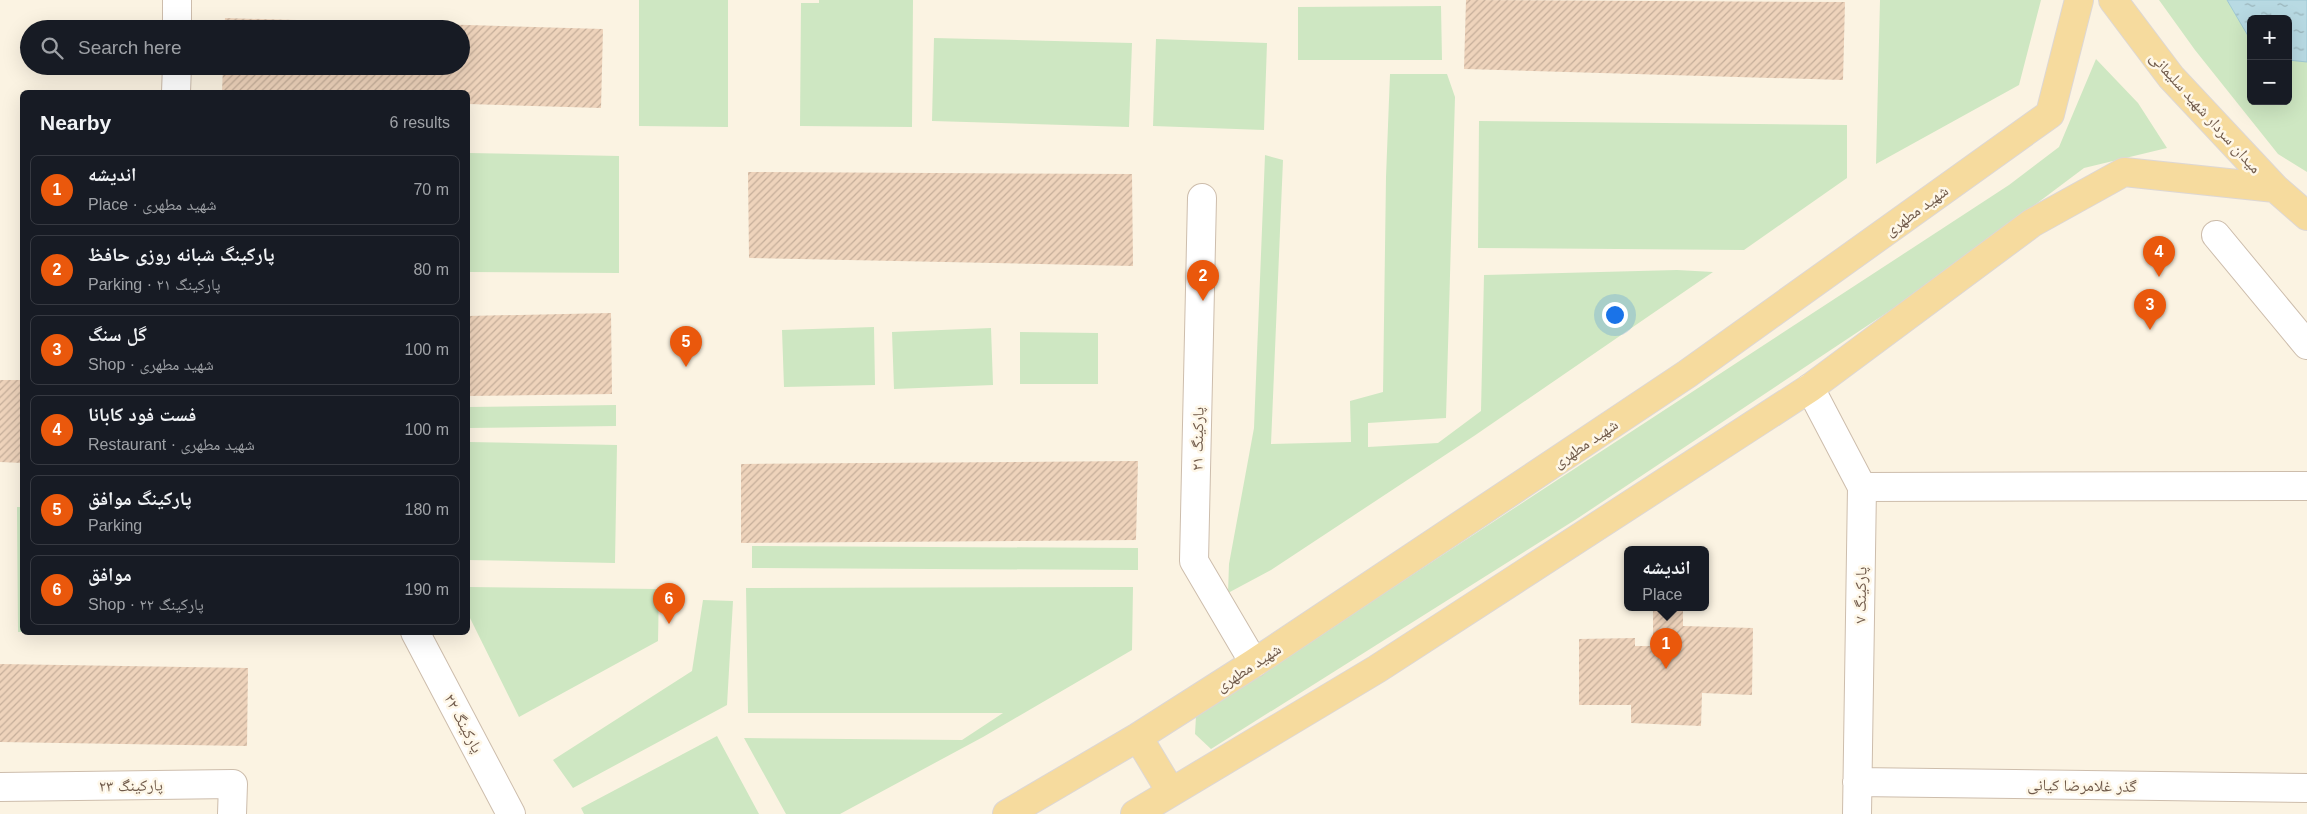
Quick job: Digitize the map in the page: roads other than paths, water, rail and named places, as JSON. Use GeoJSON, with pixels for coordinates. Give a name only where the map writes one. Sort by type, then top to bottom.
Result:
{"type":"FeatureCollection","features":[{"type":"Feature","properties":{"kind":"main road","name":"شهید مطهری"},"geometry":{"type":"LineString","coordinates":[[1007,814],[1138,737],[1254,664],[1688,374],[2050,114],[2079,0]]}},
{"type":"Feature","properties":{"kind":"main road","name":"میدان سردار شهید سلیمانی"},"geometry":{"type":"LineString","coordinates":[[2113,0],[2171,77],[2275,188],[2307,216]]}},
{"type":"Feature","properties":{"kind":"main road"},"geometry":{"type":"LineString","coordinates":[[1135,814],[1377,669],[1810,388],[2032,224],[2124,172],[2275,188]]}},
{"type":"Feature","properties":{"kind":"main road"},"geometry":{"type":"LineString","coordinates":[[1138,737],[1171,792]]}},
{"type":"Feature","properties":{"kind":"street"},"geometry":{"type":"LineString","coordinates":[[177,0],[177,20]]}},
{"type":"Feature","properties":{"kind":"street"},"geometry":{"type":"LineString","coordinates":[[176,90],[177,75]]}},
{"type":"Feature","properties":{"kind":"street","name":"پارکینگ ۲۱"},"geometry":{"type":"LineString","coordinates":[[1202,198],[1194,561],[1254,664]]}},
{"type":"Feature","properties":{"kind":"street"},"geometry":{"type":"LineString","coordinates":[[2216,235],[2307,345]]}},
{"type":"Feature","properties":{"kind":"street","name":"پارکینگ ۷"},"geometry":{"type":"LineString","coordinates":[[1810,388],[1862,487],[1857,814]]}},
{"type":"Feature","properties":{"kind":"street"},"geometry":{"type":"LineString","coordinates":[[1862,487],[2307,486]]}},
{"type":"Feature","properties":{"kind":"street","name":"پارکینگ ۲۲"},"geometry":{"type":"LineString","coordinates":[[417,635],[512,814]]}},
{"type":"Feature","properties":{"kind":"street","name":"گذر غلامرضا کیانی"},"geometry":{"type":"LineString","coordinates":[[1857,782],[2307,788]]}},
{"type":"Feature","properties":{"kind":"street","name":"پارکینگ ۲۳"},"geometry":{"type":"LineString","coordinates":[[0,788],[232,784],[232,814]]}},
{"type":"Feature","properties":{"kind":"water"},"geometry":{"type":"Polygon","coordinates":[[[2227,0],[2307,0],[2307,62],[2292,60],[2292,15],[2247,15],[2247,34],[2227,0]]]}},
{"type":"Feature","properties":{"kind":"place","name":"فست فود کابانا"},"geometry":{"type":"Point","coordinates":[2159,277]}},
{"type":"Feature","properties":{"kind":"place","name":"پارکینگ شبانه روزی حافظ"},"geometry":{"type":"Point","coordinates":[1203,301]}},
{"type":"Feature","properties":{"kind":"place","name":"گل سنگ"},"geometry":{"type":"Point","coordinates":[2150,330]}},
{"type":"Feature","properties":{"kind":"place","name":"پارکینگ موافق"},"geometry":{"type":"Point","coordinates":[686,367]}},
{"type":"Feature","properties":{"kind":"place","name":"موافق"},"geometry":{"type":"Point","coordinates":[669,624]}},
{"type":"Feature","properties":{"kind":"place","name":"اندیشه"},"geometry":{"type":"Point","coordinates":[1666,669]}}]}
